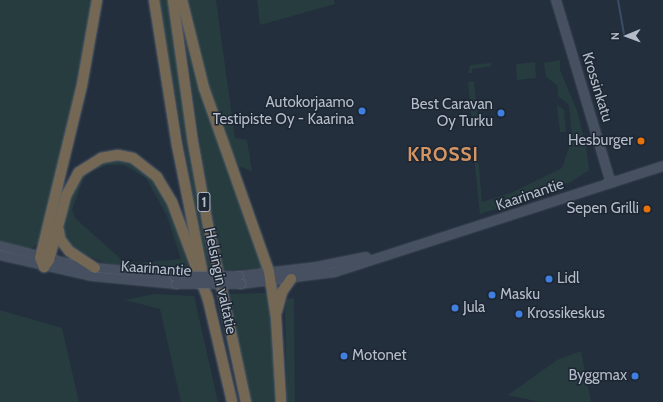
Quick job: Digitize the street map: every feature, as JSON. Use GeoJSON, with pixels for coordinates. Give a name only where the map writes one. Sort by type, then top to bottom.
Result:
{"type":"FeatureCollection","features":[{"type":"Feature","properties":{"kind":"highway"},"geometry":{"type":"LineString","coordinates":[[44,261],[82,86],[97,0]]}},
{"type":"Feature","properties":{"kind":"highway","name":"Helsingin valtatie"},"geometry":{"type":"LineString","coordinates":[[154,0],[175,130],[209,302],[232,402]]}},
{"type":"Feature","properties":{"kind":"highway","name":"Helsingin valtatie"},"geometry":{"type":"LineString","coordinates":[[173,0],[207,218],[246,402]]}},
{"type":"Feature","properties":{"kind":"highway"},"geometry":{"type":"LineString","coordinates":[[182,0],[204,88],[270,277],[276,317],[281,402]]}},
{"type":"Feature","properties":{"kind":"highway"},"geometry":{"type":"LineString","coordinates":[[44,261],[58,229],[70,187],[85,166],[110,156],[133,158],[158,177],[172,202],[209,302]]}},
{"type":"Feature","properties":{"kind":"highway"},"geometry":{"type":"LineString","coordinates":[[58,229],[60,239],[69,251],[95,268]]}},
{"type":"Feature","properties":{"kind":"highway"},"geometry":{"type":"LineString","coordinates":[[276,317],[282,292],[291,280]]}},
{"type":"Feature","properties":{"kind":"main road","name":"Krossinkatu"},"geometry":{"type":"LineString","coordinates":[[556,0],[611,183]]}},
{"type":"Feature","properties":{"kind":"main road","name":"Kaarinantie"},"geometry":{"type":"LineString","coordinates":[[0,255],[95,268],[174,276],[270,277],[291,280],[335,272],[663,166]]}},
{"type":"Feature","properties":{"kind":"main road","name":"Kaarinantie"},"geometry":{"type":"LineString","coordinates":[[0,246],[44,261],[123,281],[176,284],[241,284],[404,249]]}},
{"type":"Feature","properties":{"kind":"green space"},"geometry":{"type":"Polygon","coordinates":[[[0,0],[92,0],[82,64],[58,171],[38,243],[31,249],[0,241],[0,0]]]}},
{"type":"Feature","properties":{"kind":"green space"},"geometry":{"type":"Polygon","coordinates":[[[159,0],[169,0],[210,271],[206,271],[159,0]]]}},
{"type":"Feature","properties":{"kind":"green space"},"geometry":{"type":"Polygon","coordinates":[[[187,0],[216,0],[235,138],[247,140],[252,171],[235,165],[193,34],[187,0]]]}},
{"type":"Feature","properties":{"kind":"green space"},"geometry":{"type":"Polygon","coordinates":[[[257,0],[334,0],[335,4],[260,25],[257,0]]]}},
{"type":"Feature","properties":{"kind":"green space"},"geometry":{"type":"Polygon","coordinates":[[[183,24],[185,24],[262,268],[223,271],[202,157],[183,24]]]}},
{"type":"Feature","properties":{"kind":"green space"},"geometry":{"type":"Polygon","coordinates":[[[560,60],[560,70],[578,113],[587,152],[589,170],[571,182],[562,185],[562,188],[480,214],[473,146],[477,146],[482,202],[511,193],[562,168],[572,138],[569,105],[558,96],[557,85],[546,77],[544,63],[560,60]]]}},
{"type":"Feature","properties":{"kind":"green space"},"geometry":{"type":"Polygon","coordinates":[[[535,62],[536,78],[517,80],[516,64],[535,62]]]}},
{"type":"Feature","properties":{"kind":"green space"},"geometry":{"type":"Polygon","coordinates":[[[491,63],[491,66],[472,69],[472,73],[468,73],[470,65],[491,63]]]}},
{"type":"Feature","properties":{"kind":"green space"},"geometry":{"type":"Polygon","coordinates":[[[474,81],[478,121],[472,122],[468,82],[474,81]]]}},
{"type":"Feature","properties":{"kind":"green space"},"geometry":{"type":"Polygon","coordinates":[[[557,105],[564,110],[566,132],[560,132],[557,105]]]}},
{"type":"Feature","properties":{"kind":"green space"},"geometry":{"type":"Polygon","coordinates":[[[116,159],[131,161],[152,178],[169,204],[190,271],[166,272],[105,263],[73,249],[64,237],[63,222],[79,180],[94,164],[116,159]],[[107,165],[89,172],[83,180],[72,210],[75,218],[123,261],[137,263],[181,259],[167,216],[146,178],[124,165],[107,165]]]}},
{"type":"Feature","properties":{"kind":"green space"},"geometry":{"type":"Polygon","coordinates":[[[270,293],[278,402],[252,402],[227,294],[270,293]]]}},
{"type":"Feature","properties":{"kind":"green space"},"geometry":{"type":"Polygon","coordinates":[[[154,294],[194,296],[218,402],[181,402],[160,309],[125,300],[154,294]]]}},
{"type":"Feature","properties":{"kind":"green space"},"geometry":{"type":"Polygon","coordinates":[[[294,298],[295,402],[287,402],[285,309],[287,299],[294,298]]]}},
{"type":"Feature","properties":{"kind":"green space"},"geometry":{"type":"Polygon","coordinates":[[[0,310],[62,328],[79,402],[0,402],[0,310]]]}},
{"type":"Feature","properties":{"kind":"green space"},"geometry":{"type":"Polygon","coordinates":[[[581,351],[591,402],[540,402],[508,395],[557,360],[581,351]]]}},
{"type":"Feature","properties":{"kind":"waterway"},"geometry":{"type":"LineString","coordinates":[[618,0],[624,33]]}},
{"type":"Feature","properties":{"kind":"place","name":"Autokorjaamo Testipiste Oy - Kaarina"},"geometry":{"type":"Point","coordinates":[362,111]}},
{"type":"Feature","properties":{"kind":"place","name":"Best Caravan Oy Turku"},"geometry":{"type":"Point","coordinates":[501,113]}},
{"type":"Feature","properties":{"kind":"place","name":"Hesburger"},"geometry":{"type":"Point","coordinates":[641,141]}},
{"type":"Feature","properties":{"kind":"place","name":"Sepen Grilli"},"geometry":{"type":"Point","coordinates":[647,209]}},
{"type":"Feature","properties":{"kind":"place","name":"Lidl"},"geometry":{"type":"Point","coordinates":[549,279]}},
{"type":"Feature","properties":{"kind":"place","name":"Masku"},"geometry":{"type":"Point","coordinates":[492,295]}},
{"type":"Feature","properties":{"kind":"place","name":"Jula"},"geometry":{"type":"Point","coordinates":[455,308]}},
{"type":"Feature","properties":{"kind":"place","name":"Krossikeskus"},"geometry":{"type":"Point","coordinates":[519,314]}},
{"type":"Feature","properties":{"kind":"place","name":"Motonet"},"geometry":{"type":"Point","coordinates":[344,356]}},
{"type":"Feature","properties":{"kind":"place","name":"Byggmax"},"geometry":{"type":"Point","coordinates":[635,376]}},
{"type":"Feature","properties":{"kind":"district","name":"KROSSI"},"geometry":{"type":"Point","coordinates":[443,155]}}]}
